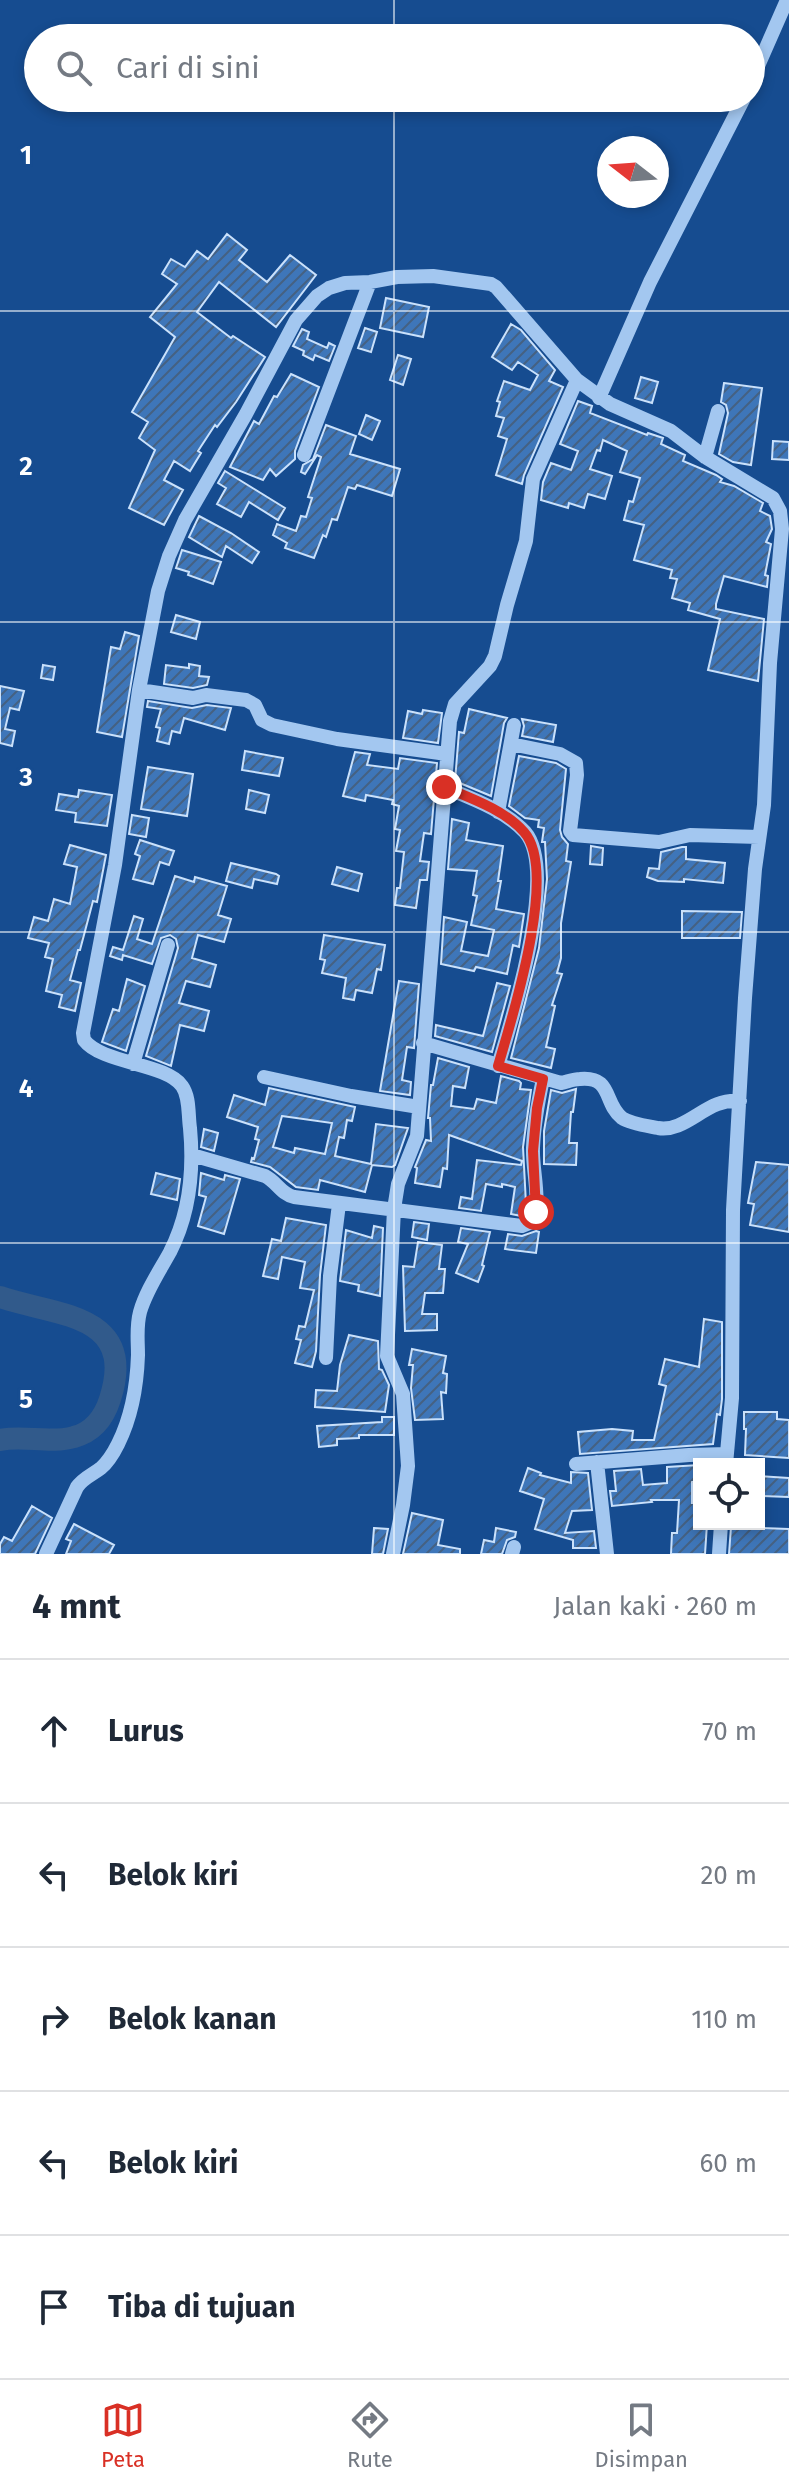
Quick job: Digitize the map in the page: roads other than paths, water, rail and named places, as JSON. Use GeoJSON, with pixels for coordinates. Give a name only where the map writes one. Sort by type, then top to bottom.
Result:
{"type":"FeatureCollection","features":[{"type":"Feature","properties":{"kind":"street"},"geometry":{"type":"LineString","coordinates":[[765,50],[787,0]]}},
{"type":"Feature","properties":{"kind":"street"},"geometry":{"type":"LineString","coordinates":[[599,398],[650,282],[737,112]]}},
{"type":"Feature","properties":{"kind":"street"},"geometry":{"type":"LineString","coordinates":[[46,1554],[77,1487],[110,1458],[126,1427],[137,1376],[139,1317],[143,1301],[177,1237],[188,1195],[192,1155],[183,1087],[173,1078],[88,1045],[83,1033],[115,865],[139,690],[158,591],[185,520],[296,320],[317,296],[345,283],[433,276],[491,284],[577,380],[599,398],[671,431],[705,457],[773,498],[780,511],[782,520],[770,663],[764,805],[745,998],[733,1210],[732,1376],[726,1458]]}},
{"type":"Feature","properties":{"kind":"street"},"geometry":{"type":"LineString","coordinates":[[304,455],[370,282]]}},
{"type":"Feature","properties":{"kind":"street"},"geometry":{"type":"LineString","coordinates":[[393,1554],[408,1466],[403,1394],[387,1356],[394,1209],[398,1184],[415,1144],[429,1004],[450,721],[455,704],[490,666],[495,656],[526,541],[533,479],[577,380]]}},
{"type":"Feature","properties":{"kind":"street"},"geometry":{"type":"LineString","coordinates":[[705,457],[718,411]]}},
{"type":"Feature","properties":{"kind":"street"},"geometry":{"type":"LineString","coordinates":[[139,690],[193,698],[206,695],[246,700],[255,705],[262,720],[272,725],[337,739],[447,754]]}},
{"type":"Feature","properties":{"kind":"street"},"geometry":{"type":"LineString","coordinates":[[498,812],[514,725]]}},
{"type":"Feature","properties":{"kind":"street"},"geometry":{"type":"LineString","coordinates":[[511,744],[560,754],[576,763],[570,831],[573,835],[659,842],[690,835],[759,837]]}},
{"type":"Feature","properties":{"kind":"street"},"geometry":{"type":"LineString","coordinates":[[444,787],[498,812],[526,833],[536,856],[531,938],[498,1066]]}},
{"type":"Feature","properties":{"kind":"street"},"geometry":{"type":"LineString","coordinates":[[133,1064],[168,945]]}},
{"type":"Feature","properties":{"kind":"street"},"geometry":{"type":"LineString","coordinates":[[423,1043],[543,1079],[561,1083],[582,1079],[602,1084],[621,1117],[662,1129],[675,1127],[723,1100],[740,1101]]}},
{"type":"Feature","properties":{"kind":"street"},"geometry":{"type":"LineString","coordinates":[[264,1077],[419,1107]]}},
{"type":"Feature","properties":{"kind":"street"},"geometry":{"type":"LineString","coordinates":[[192,1155],[265,1176],[288,1195],[522,1226],[532,1222],[536,1206],[533,1151],[543,1079]]}},
{"type":"Feature","properties":{"kind":"street"},"geometry":{"type":"LineString","coordinates":[[326,1358],[330,1276],[339,1204]]}},
{"type":"Feature","properties":{"kind":"street"},"geometry":{"type":"LineString","coordinates":[[576,1464],[693,1460]]}},
{"type":"Feature","properties":{"kind":"street"},"geometry":{"type":"LineString","coordinates":[[597,1462],[607,1554]]}},
{"type":"Feature","properties":{"kind":"street"},"geometry":{"type":"LineString","coordinates":[[719,1554],[721,1530]]}},
{"type":"Feature","properties":{"kind":"waterway"},"geometry":{"type":"LineString","coordinates":[[0,1297],[86,1322],[102,1334],[112,1349],[116,1370],[108,1406],[87,1432],[65,1439],[0,1440]]}}]}
